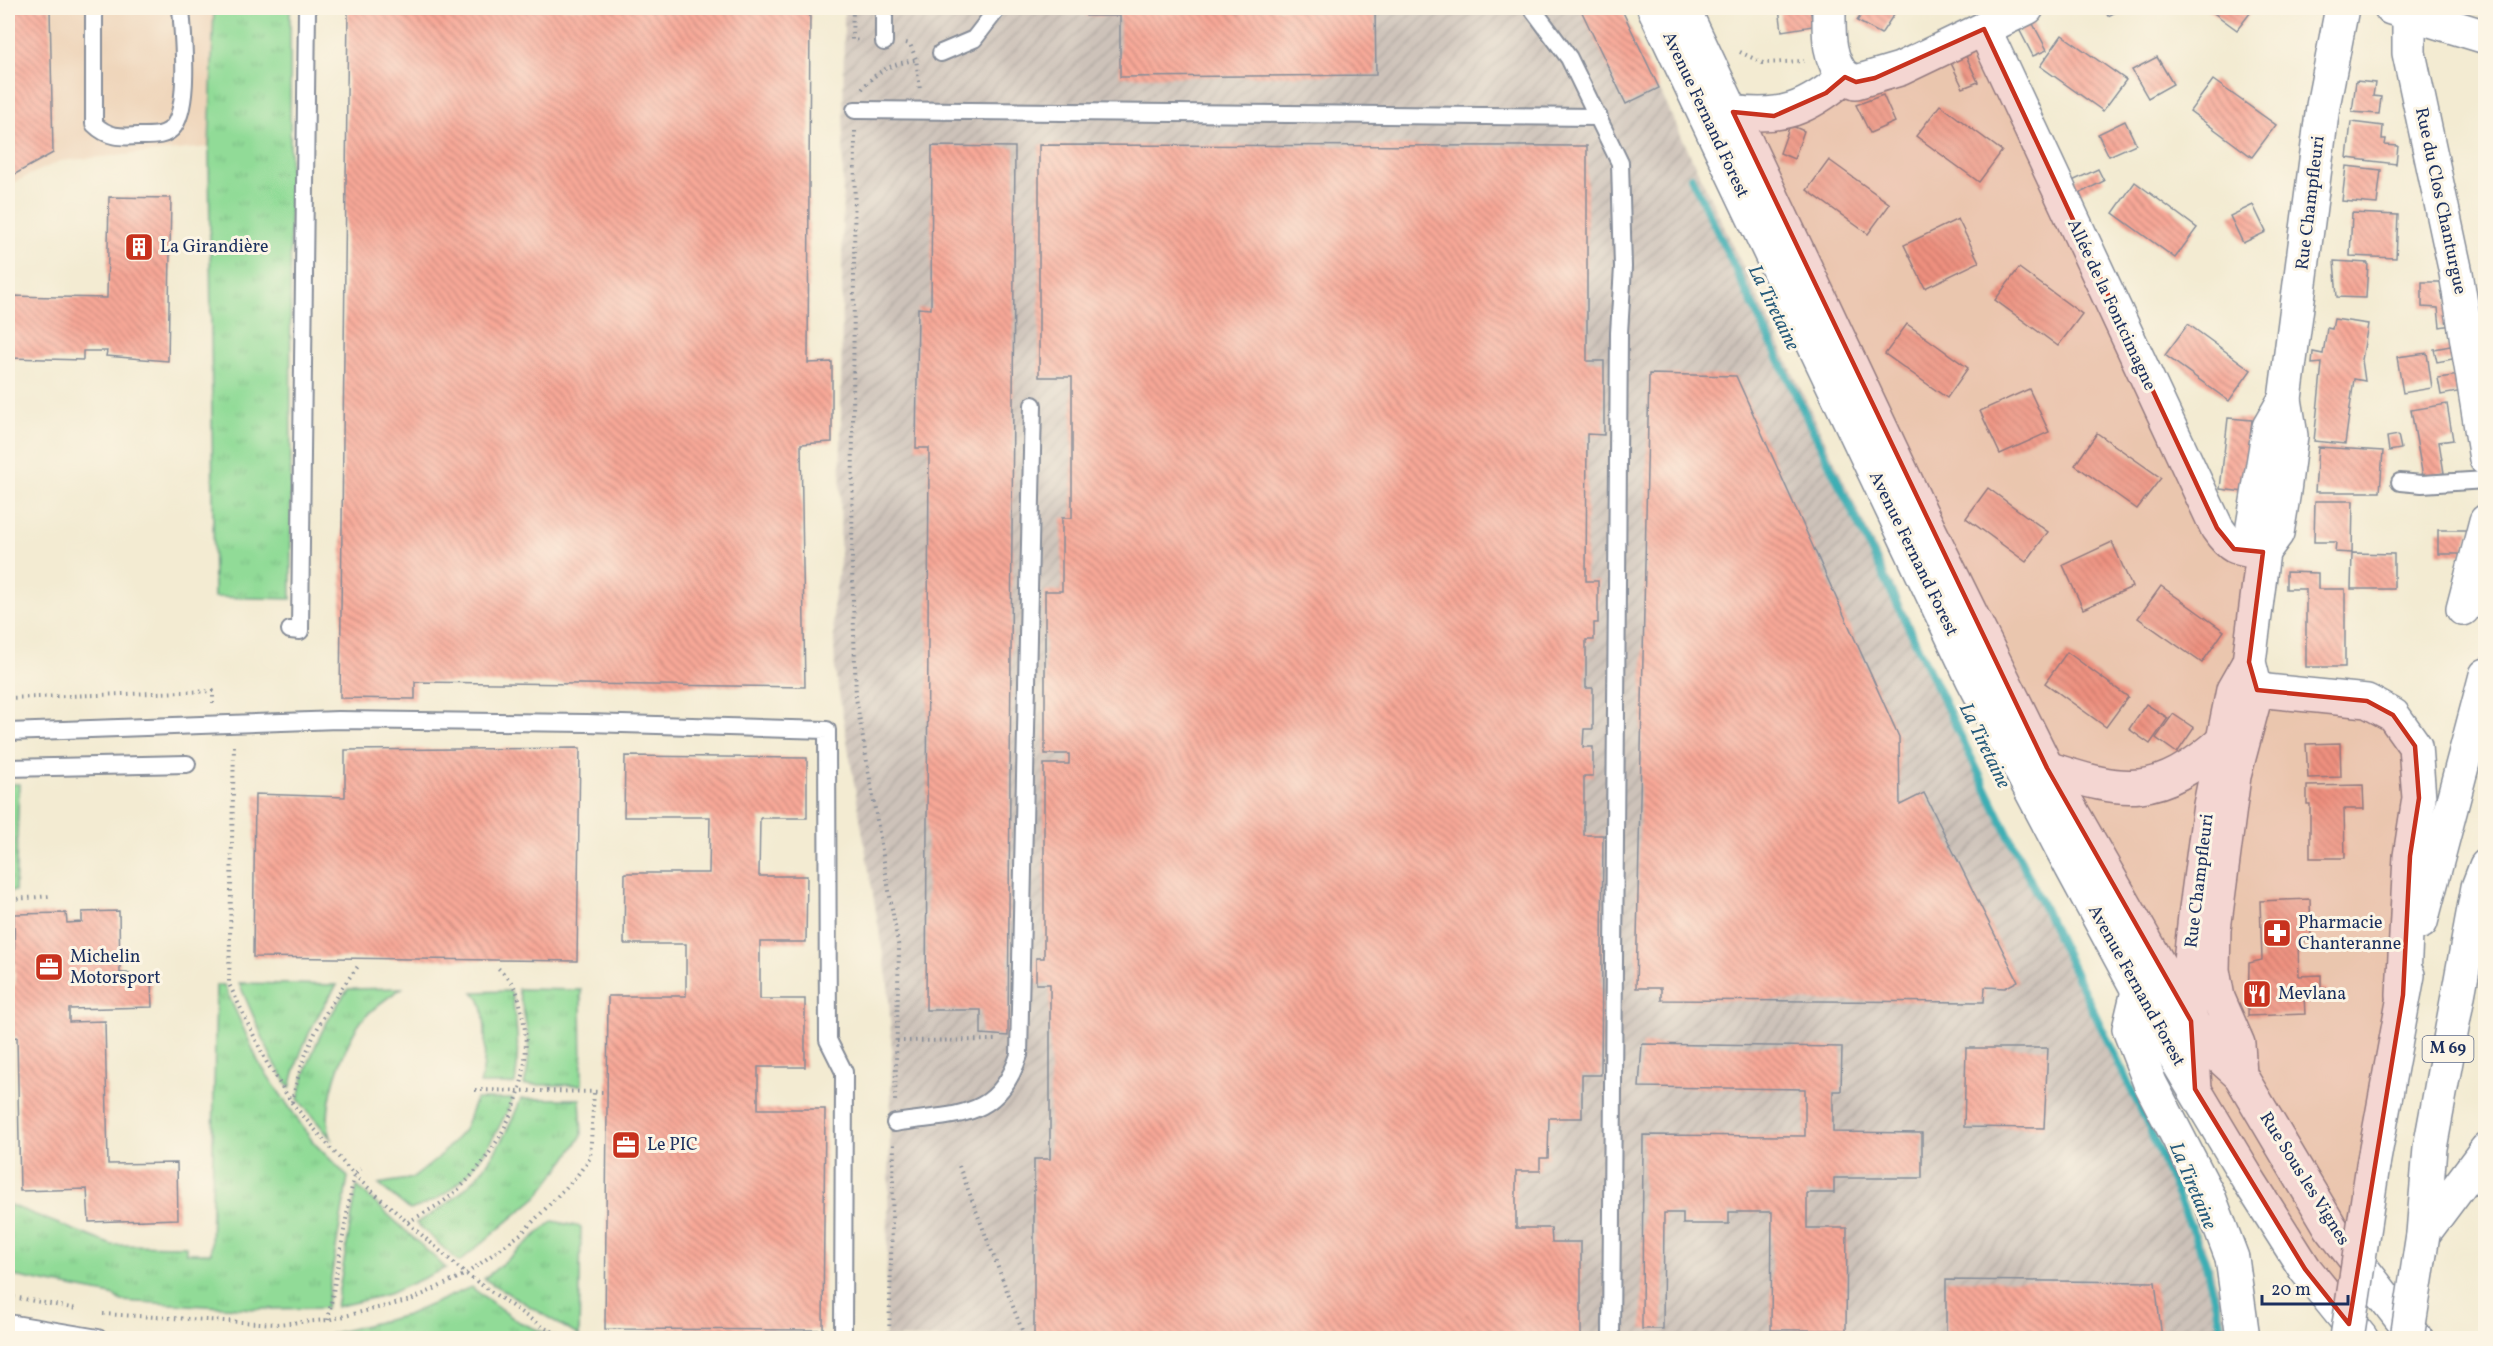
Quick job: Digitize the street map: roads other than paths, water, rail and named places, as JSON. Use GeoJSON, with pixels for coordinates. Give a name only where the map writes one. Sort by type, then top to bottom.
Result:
{"type":"FeatureCollection","features":[{"type":"Feature","properties":{"kind":"main road","name":"Avenue Fernand Forest"},"geometry":{"type":"LineString","coordinates":[[1654,8],[1972,678],[2138,991],[2195,1089]]}},
{"type":"Feature","properties":{"kind":"main road","name":"Avenue Fernand Forest"},"geometry":{"type":"LineString","coordinates":[[1683,8],[1920,511],[2047,768],[2191,1021]]}},
{"type":"Feature","properties":{"kind":"main road"},"geometry":{"type":"LineString","coordinates":[[1733,112],[1774,116],[1802,106],[1826,93],[1838,68],[1829,8]]}},
{"type":"Feature","properties":{"kind":"main road"},"geometry":{"type":"LineString","coordinates":[[1838,68],[1856,82],[1875,78],[2027,8]]}},
{"type":"Feature","properties":{"kind":"main road","name":"Rue Champfleuri"},"geometry":{"type":"LineString","coordinates":[[2195,1089],[2188,978],[2210,805],[2234,739],[2253,676],[2263,552],[2277,533],[2284,492],[2291,436],[2285,399],[2323,106],[2342,8]]}},
{"type":"Feature","properties":{"kind":"main road"},"geometry":{"type":"LineString","coordinates":[[2400,11],[2486,37]]}},
{"type":"Feature","properties":{"kind":"main road","name":"Rue du Clos Chanturgue"},"geometry":{"type":"LineString","coordinates":[[2400,11],[2456,273],[2486,459]]}},
{"type":"Feature","properties":{"kind":"main road","name":"Allée de la Fontcimagne"},"geometry":{"type":"LineString","coordinates":[[1984,29],[2217,528],[2234,549],[2263,552]]}},
{"type":"Feature","properties":{"kind":"main road"},"geometry":{"type":"LineString","coordinates":[[2463,609],[2486,521]]}},
{"type":"Feature","properties":{"kind":"main road","name":"M 69"},"geometry":{"type":"LineString","coordinates":[[2347,1338],[2373,1165],[2403,995],[2486,675]]}},
{"type":"Feature","properties":{"kind":"main road"},"geometry":{"type":"LineString","coordinates":[[2253,676],[2367,701],[2393,715],[2415,746],[2420,798],[2410,856],[2403,995]]}},
{"type":"Feature","properties":{"kind":"main road"},"geometry":{"type":"LineString","coordinates":[[2047,768],[2096,784],[2119,788],[2137,787],[2160,783],[2180,775],[2234,739]]}},
{"type":"Feature","properties":{"kind":"main road"},"geometry":{"type":"LineString","coordinates":[[2234,739],[2234,776],[2215,920],[2212,970],[2218,998],[2238,1044],[2240,1075]]}},
{"type":"Feature","properties":{"kind":"main road","name":"M 69"},"geometry":{"type":"LineString","coordinates":[[2407,1338],[2423,1234],[2430,1148],[2478,887],[2486,866]]}},
{"type":"Feature","properties":{"kind":"main road"},"geometry":{"type":"LineString","coordinates":[[2138,991],[2129,1029],[2150,1083],[2209,1197],[2232,1258],[2243,1338]]}},
{"type":"Feature","properties":{"kind":"main road","name":"Rue Sous les Vignes"},"geometry":{"type":"LineString","coordinates":[[2191,1021],[2217,1054],[2240,1075],[2331,1228],[2416,1338]]}},
{"type":"Feature","properties":{"kind":"main road"},"geometry":{"type":"LineString","coordinates":[[2195,1089],[2305,1269],[2361,1338]]}},
{"type":"Feature","properties":{"kind":"main road"},"geometry":{"type":"LineString","coordinates":[[2423,1234],[2486,1150]]}},
{"type":"Feature","properties":{"kind":"lane"},"geometry":{"type":"LineString","coordinates":[[94,8],[94,124],[104,133],[118,137],[161,136],[174,127],[182,107],[181,8]]}},
{"type":"Feature","properties":{"kind":"lane"},"geometry":{"type":"LineString","coordinates":[[290,630],[300,631],[307,8]]}},
{"type":"Feature","properties":{"kind":"lane"},"geometry":{"type":"LineString","coordinates":[[884,8],[884,42]]}},
{"type":"Feature","properties":{"kind":"lane"},"geometry":{"type":"LineString","coordinates":[[941,53],[974,39],[998,8]]}},
{"type":"Feature","properties":{"kind":"lane"},"geometry":{"type":"LineString","coordinates":[[1532,8],[1569,58],[1620,163],[1623,267],[1619,354],[1611,1338]]}},
{"type":"Feature","properties":{"kind":"lane"},"geometry":{"type":"LineString","coordinates":[[855,110],[1599,117]]}},
{"type":"Feature","properties":{"kind":"lane"},"geometry":{"type":"LineString","coordinates":[[895,1123],[976,1110],[996,1097],[1012,1078],[1019,1055],[1033,405]]}},
{"type":"Feature","properties":{"kind":"lane"},"geometry":{"type":"LineString","coordinates":[[2400,482],[2422,484],[2486,480]]}},
{"type":"Feature","properties":{"kind":"lane"},"geometry":{"type":"LineString","coordinates":[[8,732],[338,720],[552,722],[827,730],[828,1040],[844,1072],[843,1338]]}},
{"type":"Feature","properties":{"kind":"lane"},"geometry":{"type":"LineString","coordinates":[[8,768],[187,764]]}},
{"type":"Feature","properties":{"kind":"lane"},"geometry":{"type":"LineString","coordinates":[[8,1323],[98,1338]]}},
{"type":"Feature","properties":{"kind":"waterway","name":"La Tiretaine"},"geometry":{"type":"LineString","coordinates":[[1691,177],[2145,1118],[2205,1261],[2224,1338]]}},
{"type":"Feature","properties":{"kind":"place","name":"La Girandière"},"geometry":{"type":"Point","coordinates":[139,247]}},
{"type":"Feature","properties":{"kind":"place","name":"Pharmacie Chanteranne"},"geometry":{"type":"Point","coordinates":[2277,933]}},
{"type":"Feature","properties":{"kind":"place","name":"Michelin Motorsport"},"geometry":{"type":"Point","coordinates":[49,967]}},
{"type":"Feature","properties":{"kind":"place","name":"Mevlana"},"geometry":{"type":"Point","coordinates":[2257,994]}},
{"type":"Feature","properties":{"kind":"place","name":"Le PIC"},"geometry":{"type":"Point","coordinates":[626,1145]}}]}
